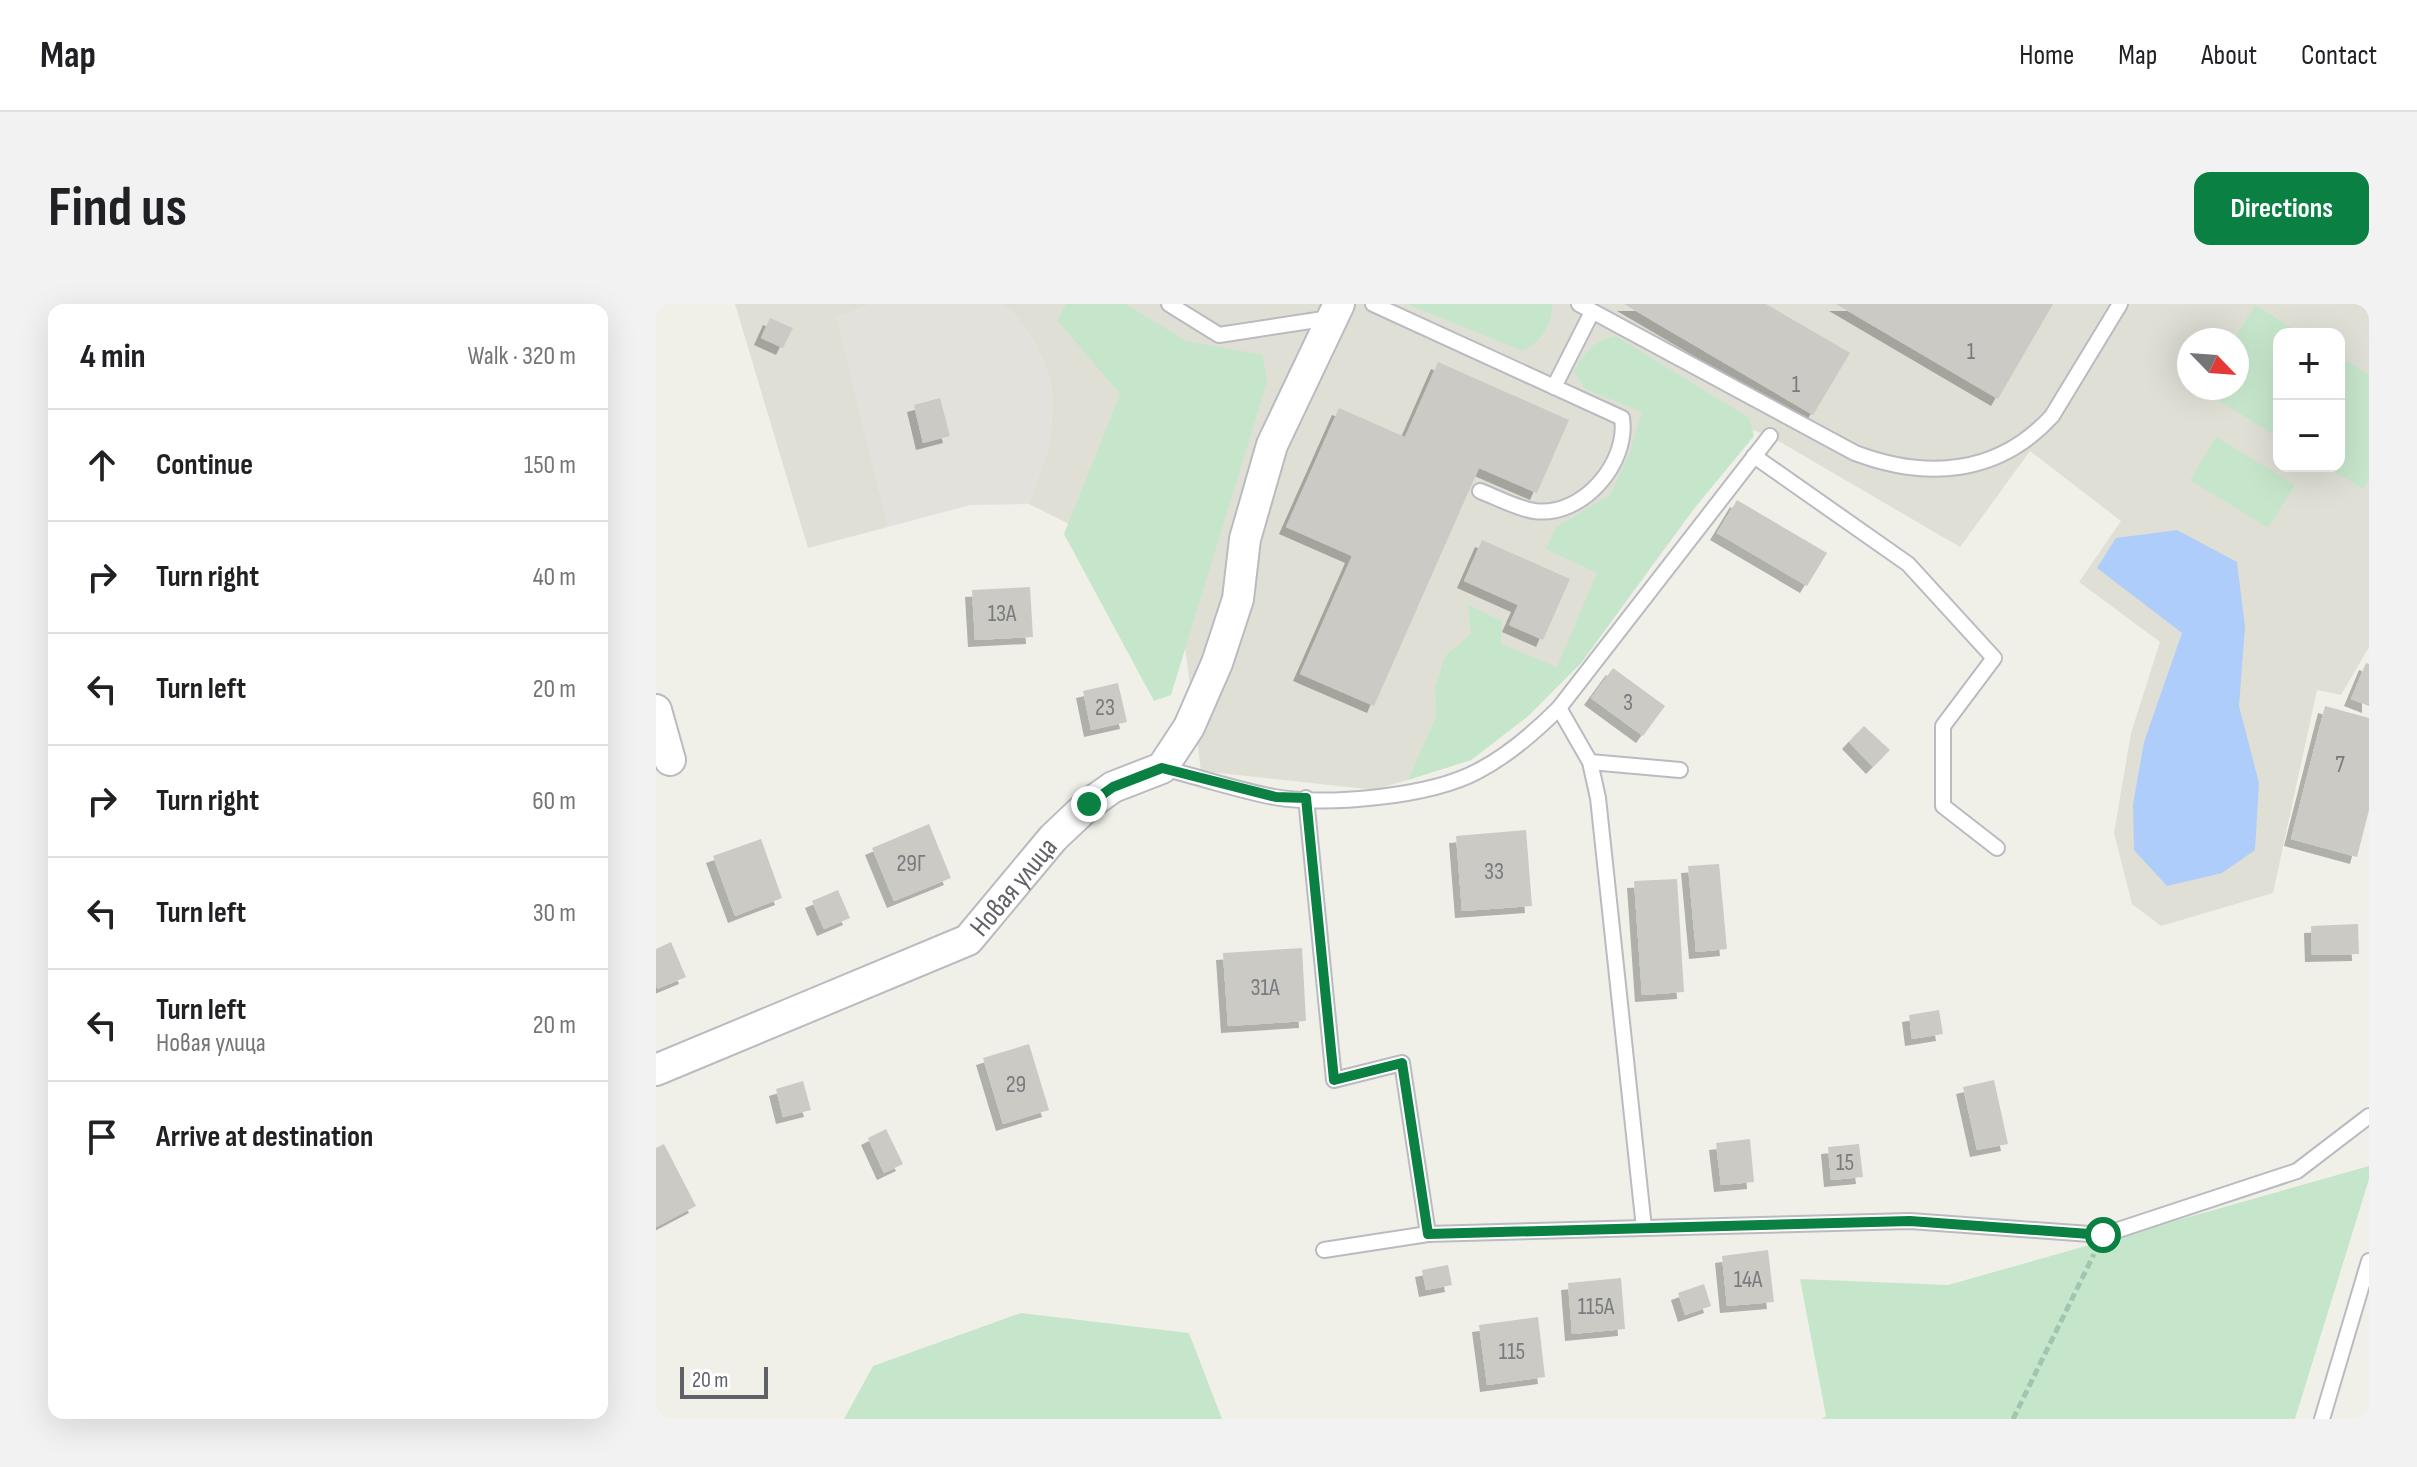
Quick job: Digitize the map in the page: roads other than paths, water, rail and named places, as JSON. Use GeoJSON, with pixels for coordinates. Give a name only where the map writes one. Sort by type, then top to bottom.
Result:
{"type":"FeatureCollection","features":[{"type":"Feature","properties":{"kind":"street"},"geometry":{"type":"LineString","coordinates":[[1162,768],[1189,727],[1217,663],[1238,599],[1245,539],[1272,445],[1335,311]]}},
{"type":"Feature","properties":{"kind":"street"},"geometry":{"type":"LineString","coordinates":[[656,710],[670,760]]}},
{"type":"Feature","properties":{"kind":"street","name":"Новая улица"},"geometry":{"type":"LineString","coordinates":[[656,1070],[968,940],[1053,838],[1089,804],[1113,787],[1162,768]]}},
{"type":"Feature","properties":{"kind":"lane"},"geometry":{"type":"LineString","coordinates":[[1169,304],[1219,335],[1335,311]]}},
{"type":"Feature","properties":{"kind":"lane"},"geometry":{"type":"LineString","coordinates":[[1373,304],[1622,418],[1625,434],[1600,485],[1580,500],[1559,510],[1547,511],[1518,507],[1480,491]]}},
{"type":"Feature","properties":{"kind":"lane"},"geometry":{"type":"LineString","coordinates":[[1554,387],[1585,308],[1855,453],[1897,466],[1940,468],[1978,464],[2015,449],[2052,416],[2120,304]]}},
{"type":"Feature","properties":{"kind":"lane"},"geometry":{"type":"LineString","coordinates":[[1162,768],[1276,797],[1306,798],[1403,793],[1477,772],[1559,708],[1770,436]]}},
{"type":"Feature","properties":{"kind":"lane"},"geometry":{"type":"LineString","coordinates":[[1754,456],[1908,564],[1994,658],[1943,726],[1943,806],[1997,848]]}},
{"type":"Feature","properties":{"kind":"lane"},"geometry":{"type":"LineString","coordinates":[[1559,708],[1590,762],[1598,798],[1644,1228]]}},
{"type":"Feature","properties":{"kind":"lane"},"geometry":{"type":"LineString","coordinates":[[1590,762],[1680,770]]}},
{"type":"Feature","properties":{"kind":"lane"},"geometry":{"type":"LineString","coordinates":[[1306,798],[1334,1080],[1402,1063],[1428,1234]]}},
{"type":"Feature","properties":{"kind":"lane"},"geometry":{"type":"LineString","coordinates":[[1324,1250],[1428,1234],[1910,1221],[2103,1235],[2297,1171],[2369,1116]]}},
{"type":"Feature","properties":{"kind":"lane"},"geometry":{"type":"LineString","coordinates":[[2322,1419],[2369,1261]]}},
{"type":"Feature","properties":{"kind":"water"},"geometry":{"type":"Polygon","coordinates":[[[2177,530],[2237,562],[2245,627],[2239,706],[2259,783],[2255,850],[2222,873],[2167,886],[2134,850],[2133,804],[2144,742],[2182,633],[2097,568],[2116,538],[2177,530]]]}}]}
